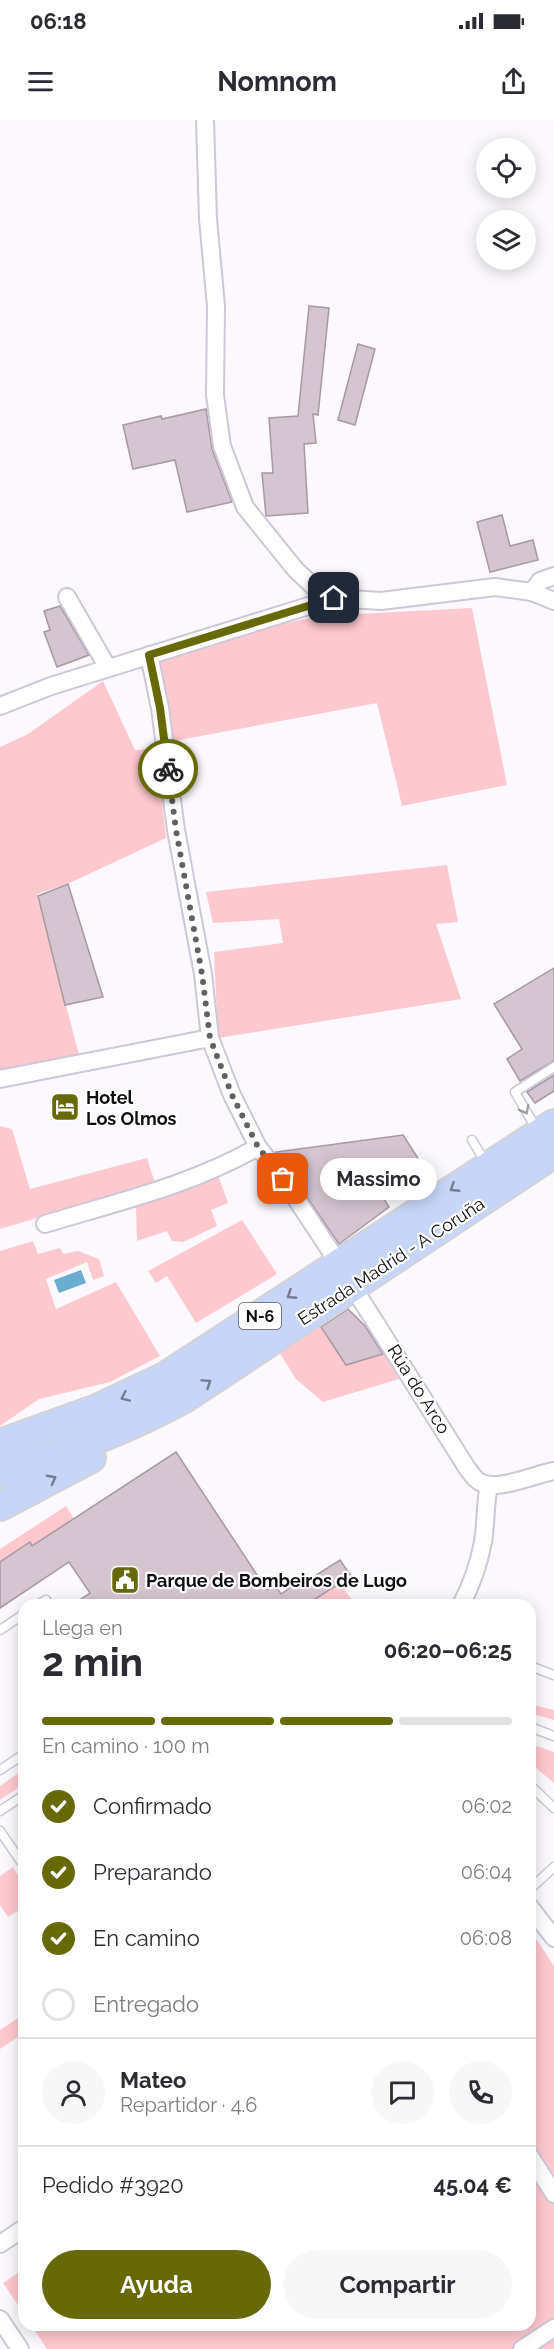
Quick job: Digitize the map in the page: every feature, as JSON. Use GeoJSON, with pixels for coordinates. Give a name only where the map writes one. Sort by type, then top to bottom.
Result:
{"type":"FeatureCollection","features":[{"type":"Feature","properties":{"kind":"highway","name":"Estrada Madrid - A Coruña"},"geometry":{"type":"LineString","coordinates":[[0,1473],[53,1456],[157,1413],[186,1397],[487,1166],[548,1136]]}},
{"type":"Feature","properties":{"kind":"highway","name":"Estrada Madrid - A Coruña"},"geometry":{"type":"LineString","coordinates":[[0,1444],[97,1409],[165,1377],[346,1275],[548,1136]]}},
{"type":"Feature","properties":{"kind":"highway","name":"N-6"},"geometry":{"type":"LineString","coordinates":[[0,1506],[105,1451],[135,1432],[157,1413]]}},
{"type":"Feature","properties":{"kind":"street"},"geometry":{"type":"LineString","coordinates":[[205,120],[208,219],[216,306],[215,395],[222,446],[245,507],[295,569],[314,587],[334,598]]}},
{"type":"Feature","properties":{"kind":"street"},"geometry":{"type":"LineString","coordinates":[[532,592],[540,581],[554,576]]}},
{"type":"Feature","properties":{"kind":"street"},"geometry":{"type":"LineString","coordinates":[[0,706],[51,686],[334,598],[381,601],[495,587],[532,592],[554,600]]}},
{"type":"Feature","properties":{"kind":"street"},"geometry":{"type":"LineString","coordinates":[[67,597],[108,668]]}},
{"type":"Feature","properties":{"kind":"street","name":"Rúa do Arco"},"geometry":{"type":"LineString","coordinates":[[149,655],[160,708],[176,830],[202,974],[210,1038],[232,1095],[258,1147],[283,1179],[346,1275],[473,1476],[479,1482],[489,1485]]}},
{"type":"Feature","properties":{"kind":"street"},"geometry":{"type":"LineString","coordinates":[[0,1079],[210,1038]]}},
{"type":"Feature","properties":{"kind":"street"},"geometry":{"type":"LineString","coordinates":[[45,1224],[185,1182],[235,1161],[258,1147]]}},
{"type":"Feature","properties":{"kind":"street"},"geometry":{"type":"LineString","coordinates":[[464,1599],[473,1578],[482,1544],[485,1502],[489,1485],[499,1485],[554,1471]]}},
{"type":"Feature","properties":{"kind":"street"},"geometry":{"type":"LineString","coordinates":[[536,1914],[554,1938]]}},
{"type":"Feature","properties":{"kind":"street"},"geometry":{"type":"LineString","coordinates":[[536,2166],[554,2194]]}},
{"type":"Feature","properties":{"kind":"street"},"geometry":{"type":"LineString","coordinates":[[0,2244],[18,2232]]}},
{"type":"Feature","properties":{"kind":"street"},"geometry":{"type":"LineString","coordinates":[[0,2319],[20,2349]]}},
{"type":"Feature","properties":{"kind":"street"},"geometry":{"type":"LineString","coordinates":[[522,2349],[554,2328]]}},
{"type":"Feature","properties":{"kind":"lane"},"geometry":{"type":"LineString","coordinates":[[548,1136],[515,1092],[554,1067]]}},
{"type":"Feature","properties":{"kind":"lane"},"geometry":{"type":"LineString","coordinates":[[472,1140],[487,1166]]}},
{"type":"Feature","properties":{"kind":"lane"},"geometry":{"type":"LineString","coordinates":[[0,1630],[18,1618]]}},
{"type":"Feature","properties":{"kind":"lane"},"geometry":{"type":"LineString","coordinates":[[536,1668],[554,1675]]}},
{"type":"Feature","properties":{"kind":"lane"},"geometry":{"type":"LineString","coordinates":[[536,1729],[554,1736]]}},
{"type":"Feature","properties":{"kind":"lane"},"geometry":{"type":"LineString","coordinates":[[0,1770],[18,1758]]}},
{"type":"Feature","properties":{"kind":"lane"},"geometry":{"type":"LineString","coordinates":[[536,1791],[554,1808]]}},
{"type":"Feature","properties":{"kind":"lane"},"geometry":{"type":"LineString","coordinates":[[0,1811],[18,1799]]}},
{"type":"Feature","properties":{"kind":"lane"},"geometry":{"type":"LineString","coordinates":[[0,1831],[18,1857]]}},
{"type":"Feature","properties":{"kind":"lane"},"geometry":{"type":"LineString","coordinates":[[536,1884],[554,1867]]}},
{"type":"Feature","properties":{"kind":"shaded area"},"geometry":{"type":"Polygon","coordinates":[[[472,608],[507,785],[402,806],[377,703],[174,741],[156,658],[162,649],[319,616],[472,608]]]}},
{"type":"Feature","properties":{"kind":"shaded area"},"geometry":{"type":"Polygon","coordinates":[[[103,681],[135,750],[156,749],[166,838],[74,881],[37,894],[79,1055],[0,1073],[0,747],[28,734],[103,681]]]}},
{"type":"Feature","properties":{"kind":"shaded area"},"geometry":{"type":"Polygon","coordinates":[[[447,865],[458,922],[436,924],[461,999],[218,1038],[214,952],[283,943],[279,919],[213,923],[206,892],[447,865]]]}},
{"type":"Feature","properties":{"kind":"shaded area"},"geometry":{"type":"Polygon","coordinates":[[[0,1126],[12,1129],[30,1189],[147,1158],[155,1183],[0,1229],[0,1126]]]}},
{"type":"Feature","properties":{"kind":"shaded area"},"geometry":{"type":"Polygon","coordinates":[[[218,1175],[228,1203],[211,1210],[217,1226],[183,1242],[172,1241],[167,1231],[137,1241],[136,1206],[140,1202],[218,1175]]]}},
{"type":"Feature","properties":{"kind":"shaded area"},"geometry":{"type":"Polygon","coordinates":[[[242,1220],[277,1274],[196,1323],[167,1276],[156,1283],[148,1271],[242,1220]]]}},
{"type":"Feature","properties":{"kind":"shaded area"},"geometry":{"type":"Polygon","coordinates":[[[33,1241],[38,1254],[60,1248],[63,1254],[78,1251],[99,1259],[104,1276],[93,1280],[87,1262],[46,1279],[56,1309],[116,1282],[160,1356],[110,1382],[39,1399],[0,1426],[0,1251],[33,1241]]]}},
{"type":"Feature","properties":{"kind":"shaded area"},"geometry":{"type":"Polygon","coordinates":[[[320,1325],[346,1365],[384,1354],[399,1379],[323,1402],[296,1379],[279,1352],[320,1325]]]}},
{"type":"Feature","properties":{"kind":"shaded area"},"geometry":{"type":"Polygon","coordinates":[[[66,1506],[74,1519],[32,1546],[30,1543],[0,1562],[0,1549],[66,1506]]]}},
{"type":"Feature","properties":{"kind":"shaded area"},"geometry":{"type":"Polygon","coordinates":[[[340,1583],[351,1599],[315,1599],[340,1583]]]}},
{"type":"Feature","properties":{"kind":"shaded area"},"geometry":{"type":"Polygon","coordinates":[[[536,1706],[554,1710],[554,1720],[536,1715],[536,1706]]]}},
{"type":"Feature","properties":{"kind":"shaded area"},"geometry":{"type":"Polygon","coordinates":[[[536,1746],[554,1752],[554,1783],[536,1768],[536,1746]]]}},
{"type":"Feature","properties":{"kind":"shaded area"},"geometry":{"type":"Polygon","coordinates":[[[18,1773],[18,1788],[0,1800],[0,1786],[18,1773]]]}},
{"type":"Feature","properties":{"kind":"shaded area"},"geometry":{"type":"Polygon","coordinates":[[[13,1867],[18,1875],[18,1911],[8,1917],[0,1905],[0,1876],[13,1867]]]}},
{"type":"Feature","properties":{"kind":"shaded area"},"geometry":{"type":"Polygon","coordinates":[[[537,1940],[554,1966],[554,2349],[47,2349],[35,2331],[536,2331],[537,1940]]]}},
{"type":"Feature","properties":{"kind":"shaded area"},"geometry":{"type":"Polygon","coordinates":[[[18,2018],[18,2037],[0,2049],[0,2030],[18,2018]]]}},
{"type":"Feature","properties":{"kind":"shaded area"},"geometry":{"type":"Polygon","coordinates":[[[18,2273],[18,2305],[3,2283],[18,2273]]]}},
{"type":"Feature","properties":{"kind":"water"},"geometry":{"type":"Polygon","coordinates":[[[81,1270],[86,1283],[59,1293],[54,1280],[81,1270]]]}},
{"type":"Feature","properties":{"kind":"building"},"geometry":{"type":"Polygon","coordinates":[[[309,306],[329,308],[318,415],[313,414],[316,443],[304,444],[308,513],[266,516],[262,473],[273,473],[269,418],[298,416],[309,306]]]}},
{"type":"Feature","properties":{"kind":"building"},"geometry":{"type":"Polygon","coordinates":[[[358,344],[375,349],[355,425],[338,420],[358,344]]]}},
{"type":"Feature","properties":{"kind":"building"},"geometry":{"type":"Polygon","coordinates":[[[206,409],[212,449],[232,502],[187,512],[175,460],[133,469],[123,425],[206,409]]]}},
{"type":"Feature","properties":{"kind":"building"},"geometry":{"type":"Polygon","coordinates":[[[502,515],[510,546],[533,540],[538,560],[490,572],[477,522],[502,515]]]}},
{"type":"Feature","properties":{"kind":"building"},"geometry":{"type":"Polygon","coordinates":[[[60,606],[89,655],[57,667],[44,632],[50,630],[44,611],[60,606]]]}},
{"type":"Feature","properties":{"kind":"building"},"geometry":{"type":"Polygon","coordinates":[[[68,884],[103,997],[65,1005],[38,896],[68,884]]]}},
{"type":"Feature","properties":{"kind":"building"},"geometry":{"type":"Polygon","coordinates":[[[554,968],[554,1061],[520,1081],[507,1059],[522,1049],[494,1004],[554,968]]]}},
{"type":"Feature","properties":{"kind":"building"},"geometry":{"type":"Polygon","coordinates":[[[554,1075],[554,1091],[535,1103],[527,1092],[554,1075]]]}},
{"type":"Feature","properties":{"kind":"building"},"geometry":{"type":"Polygon","coordinates":[[[403,1135],[423,1166],[382,1196],[389,1207],[339,1244],[276,1152],[403,1135]]]}},
{"type":"Feature","properties":{"kind":"building"},"geometry":{"type":"Polygon","coordinates":[[[348,1309],[365,1326],[383,1354],[346,1365],[321,1327],[348,1309]]]}},
{"type":"Feature","properties":{"kind":"building"},"geometry":{"type":"Polygon","coordinates":[[[176,1452],[267,1590],[275,1585],[281,1594],[294,1585],[296,1588],[340,1560],[351,1576],[315,1599],[81,1599],[90,1593],[69,1562],[0,1608],[0,1562],[30,1542],[32,1546],[176,1452]]]}},
{"type":"Feature","properties":{"kind":"way so far"},"geometry":{"type":"LineString","coordinates":[[168,769],[176,830],[202,974],[210,1038],[220,1068],[258,1147],[283,1179]]}},
{"type":"Feature","properties":{"kind":"place","name":"Hotel Los Olmos"},"geometry":{"type":"Point","coordinates":[65,1107]}},
{"type":"Feature","properties":{"kind":"place","name":"Massimo"},"geometry":{"type":"Point","coordinates":[283,1179]}},
{"type":"Feature","properties":{"kind":"place","name":"Parque de Bombeiros de Lugo"},"geometry":{"type":"Point","coordinates":[125,1580]}},
{"type":"Feature","properties":{"kind":"route"},"geometry":{"type":"LineString","coordinates":[[168,769],[160,708],[149,655],[334,598]]}}]}
